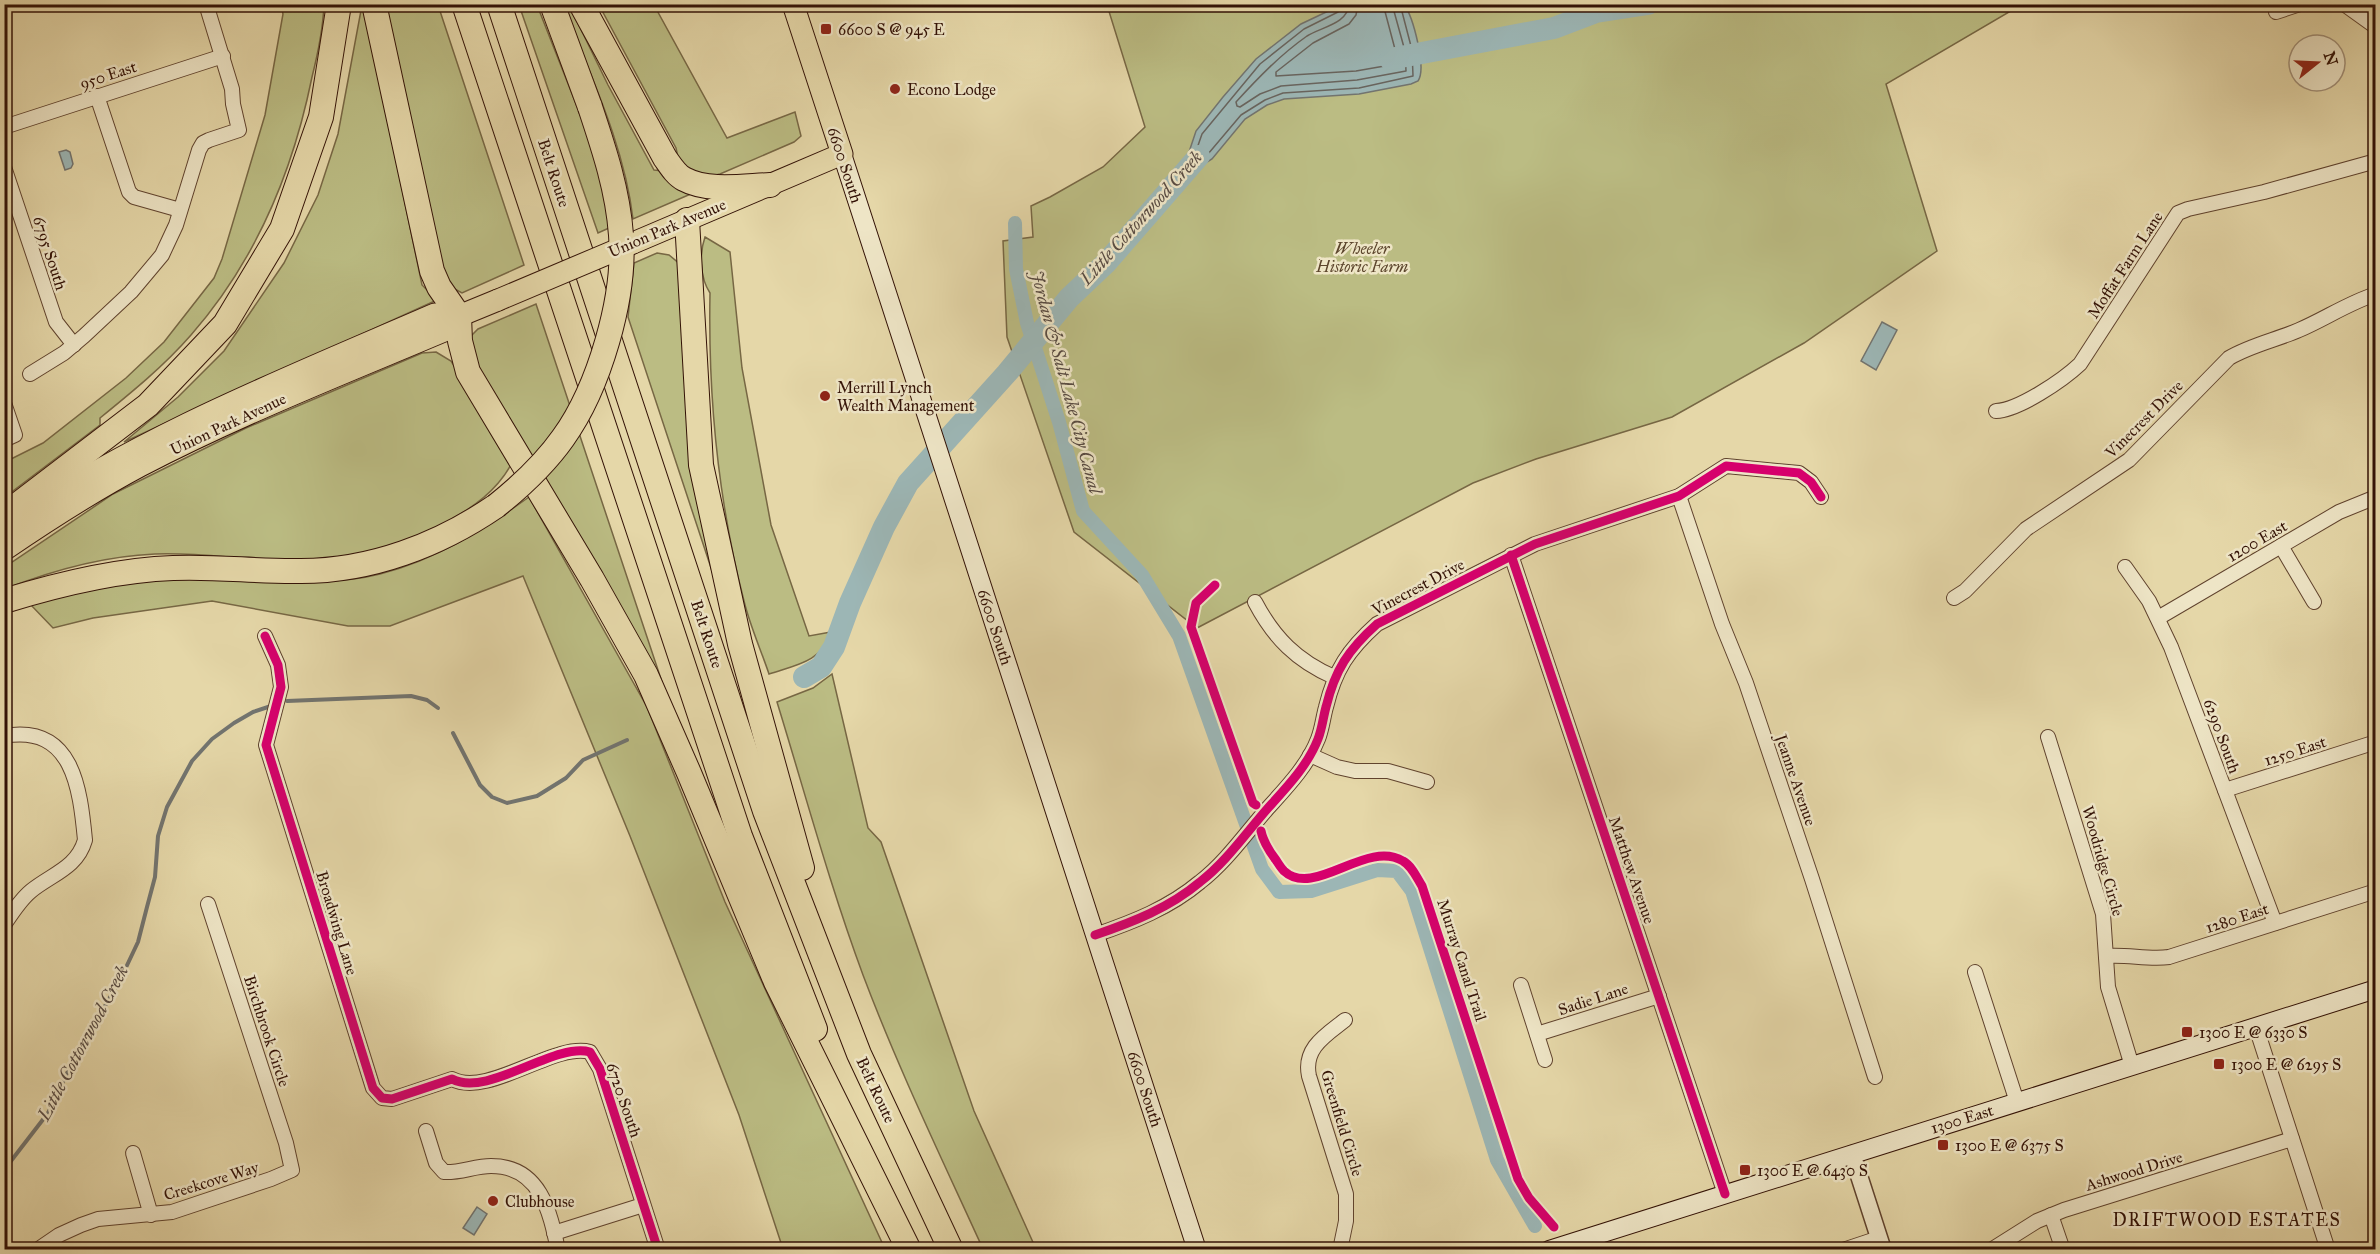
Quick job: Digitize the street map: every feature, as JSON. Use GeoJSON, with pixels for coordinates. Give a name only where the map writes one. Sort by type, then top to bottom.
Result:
{"type":"FeatureCollection","features":[{"type":"Feature","properties":{"kind":"highway"},"geometry":{"type":"LineString","coordinates":[[4,515],[148,405],[225,324],[282,229],[321,117],[339,4]]}},
{"type":"Feature","properties":{"kind":"highway"},"geometry":{"type":"LineString","coordinates":[[374,4],[432,271],[439,287],[459,316],[460,341],[468,372],[592,579],[646,675],[776,982],[909,1250]]}},
{"type":"Feature","properties":{"kind":"highway","name":"Belt Route"},"geometry":{"type":"LineString","coordinates":[[464,4],[740,836],[833,1076],[914,1250]]}},
{"type":"Feature","properties":{"kind":"highway","name":"Belt Route"},"geometry":{"type":"LineString","coordinates":[[499,4],[765,811],[859,1054],[951,1250]]}},
{"type":"Feature","properties":{"kind":"highway"},"geometry":{"type":"LineString","coordinates":[[4,601],[102,575],[174,568],[303,572],[373,562],[404,554],[456,532],[496,506],[524,483],[564,438],[578,414],[596,374],[614,315],[620,282],[621,237],[614,187],[590,107],[552,4]]}},
{"type":"Feature","properties":{"kind":"highway"},"geometry":{"type":"LineString","coordinates":[[581,4],[665,158],[674,170],[683,178],[716,186],[770,185]]}},
{"type":"Feature","properties":{"kind":"highway"},"geometry":{"type":"LineString","coordinates":[[687,220],[701,465],[740,644],[841,1009]]}},
{"type":"Feature","properties":{"kind":"main road","name":"6600 South"},"geometry":{"type":"LineString","coordinates":[[793,4],[1197,1250]]}},
{"type":"Feature","properties":{"kind":"main road","name":"Union Park Avenue"},"geometry":{"type":"LineString","coordinates":[[4,550],[70,507],[172,449],[284,398],[444,331],[459,316],[842,154]]}},
{"type":"Feature","properties":{"kind":"main road","name":"Union Park Avenue"},"geometry":{"type":"LineString","coordinates":[[4,529],[93,473],[191,420],[435,314],[459,316]]}},
{"type":"Feature","properties":{"kind":"main road","name":"1300 East"},"geometry":{"type":"LineString","coordinates":[[1549,1250],[2376,989]]}},
{"type":"Feature","properties":{"kind":"street"},"geometry":{"type":"LineString","coordinates":[[30,374],[74,345],[131,292],[162,255],[171,240],[203,143],[239,130],[232,88],[206,4]]}},
{"type":"Feature","properties":{"kind":"street"},"geometry":{"type":"LineString","coordinates":[[2276,12],[2300,4]]}},
{"type":"Feature","properties":{"kind":"street"},"geometry":{"type":"LineString","coordinates":[[2344,4],[2376,27]]}},
{"type":"Feature","properties":{"kind":"street","name":"950 East"},"geometry":{"type":"LineString","coordinates":[[4,127],[223,56]]}},
{"type":"Feature","properties":{"kind":"street"},"geometry":{"type":"LineString","coordinates":[[97,96],[129,192],[134,197],[180,210]]}},
{"type":"Feature","properties":{"kind":"street","name":"Moffat Farm Lane"},"geometry":{"type":"LineString","coordinates":[[1996,411],[2017,405],[2080,364],[2178,213],[2264,192],[2376,160]]}},
{"type":"Feature","properties":{"kind":"street","name":"6795 South"},"geometry":{"type":"LineString","coordinates":[[4,167],[56,322],[74,345]]}},
{"type":"Feature","properties":{"kind":"street","name":"Vinecrest Drive"},"geometry":{"type":"LineString","coordinates":[[1954,598],[1977,580],[2026,529],[2129,460],[2229,358],[2247,348],[2302,329],[2358,300],[2376,294]]}},
{"type":"Feature","properties":{"kind":"street"},"geometry":{"type":"LineString","coordinates":[[4,403],[15,435],[4,440]]}},
{"type":"Feature","properties":{"kind":"street","name":"Vinecrest Drive"},"geometry":{"type":"LineString","coordinates":[[1095,935],[1142,918],[1201,882],[1254,824],[1296,776],[1310,755],[1319,738],[1334,677],[1359,639],[1377,624],[1511,555],[1559,535],[1679,496],[1718,470],[1733,466],[1799,473],[1811,482],[1821,497]]}},
{"type":"Feature","properties":{"kind":"street","name":"Jeanne Avenue"},"geometry":{"type":"LineString","coordinates":[[1679,496],[1809,868],[1875,1077]]}},
{"type":"Feature","properties":{"kind":"street","name":"1200 East"},"geometry":{"type":"LineString","coordinates":[[2158,618],[2339,512],[2376,497]]}},
{"type":"Feature","properties":{"kind":"street"},"geometry":{"type":"LineString","coordinates":[[2281,546],[2314,602]]}},
{"type":"Feature","properties":{"kind":"street","name":"Matthew Avenue"},"geometry":{"type":"LineString","coordinates":[[1511,555],[1725,1194]]}},
{"type":"Feature","properties":{"kind":"street","name":"6290 South"},"geometry":{"type":"LineString","coordinates":[[2125,567],[2158,618],[2171,647],[2275,923]]}},
{"type":"Feature","properties":{"kind":"street"},"geometry":{"type":"LineString","coordinates":[[1255,602],[1276,635],[1296,656],[1334,677]]}},
{"type":"Feature","properties":{"kind":"street","name":"Broadwing Lane"},"geometry":{"type":"LineString","coordinates":[[265,636],[278,665],[281,687],[266,745],[373,1088],[382,1098],[392,1099],[452,1079],[461,1084],[469,1084],[499,1077]]}},
{"type":"Feature","properties":{"kind":"street"},"geometry":{"type":"LineString","coordinates":[[4,736],[22,733],[36,735],[48,740],[66,758],[73,773],[85,840],[82,851],[75,860],[66,869],[30,892],[4,925]]}},
{"type":"Feature","properties":{"kind":"street","name":"Woodridge Circle"},"geometry":{"type":"LineString","coordinates":[[2048,737],[2101,905],[2105,924],[2106,977],[2110,998],[2132,1066]]}},
{"type":"Feature","properties":{"kind":"street","name":"1250 East"},"geometry":{"type":"LineString","coordinates":[[2225,790],[2376,742]]}},
{"type":"Feature","properties":{"kind":"street"},"geometry":{"type":"LineString","coordinates":[[1310,755],[1337,767],[1355,771],[1388,771],[1427,782]]}},
{"type":"Feature","properties":{"kind":"street","name":"1280 East"},"geometry":{"type":"LineString","coordinates":[[2106,956],[2125,954],[2155,958],[2169,957],[2376,891]]}},
{"type":"Feature","properties":{"kind":"street","name":"Birchbrook Circle"},"geometry":{"type":"LineString","coordinates":[[208,904],[286,1143],[292,1170]]}},
{"type":"Feature","properties":{"kind":"street"},"geometry":{"type":"LineString","coordinates":[[1975,972],[2017,1102]]}},
{"type":"Feature","properties":{"kind":"street"},"geometry":{"type":"LineString","coordinates":[[1521,985],[1545,1060]]}},
{"type":"Feature","properties":{"kind":"street","name":"Sadie Lane"},"geometry":{"type":"LineString","coordinates":[[1537,1034],[1659,996]]}},
{"type":"Feature","properties":{"kind":"street","name":"Greenfield Circle"},"geometry":{"type":"LineString","coordinates":[[1340,1250],[1346,1221],[1346,1194],[1309,1076],[1308,1064],[1316,1043],[1345,1020]]}},
{"type":"Feature","properties":{"kind":"street"},"geometry":{"type":"LineString","coordinates":[[2256,1027],[2328,1250]]}},
{"type":"Feature","properties":{"kind":"street","name":"6720 South"},"geometry":{"type":"LineString","coordinates":[[499,1077],[567,1053],[581,1050],[590,1052],[600,1069],[658,1250]]}},
{"type":"Feature","properties":{"kind":"street"},"geometry":{"type":"LineString","coordinates":[[426,1131],[436,1163],[444,1172],[455,1173],[491,1166],[513,1170],[532,1182],[543,1196],[558,1250]]}},
{"type":"Feature","properties":{"kind":"street","name":"Ashwood Drive"},"geometry":{"type":"LineString","coordinates":[[1991,1250],[2051,1215],[2292,1139]]}},
{"type":"Feature","properties":{"kind":"street"},"geometry":{"type":"LineString","coordinates":[[133,1153],[151,1215]]}},
{"type":"Feature","properties":{"kind":"street"},"geometry":{"type":"LineString","coordinates":[[1843,1250],[1881,1244],[1852,1154]]}},
{"type":"Feature","properties":{"kind":"street","name":"Creekcove Way"},"geometry":{"type":"LineString","coordinates":[[37,1250],[59,1234],[81,1225],[98,1220],[172,1212],[292,1170]]}},
{"type":"Feature","properties":{"kind":"street"},"geometry":{"type":"LineString","coordinates":[[554,1233],[643,1205]]}},
{"type":"Feature","properties":{"kind":"street"},"geometry":{"type":"LineString","coordinates":[[2051,1215],[2063,1250]]}},
{"type":"Feature","properties":{"kind":"green space"},"geometry":{"type":"Polygon","coordinates":[[[281,5],[324,5],[323,23],[294,147],[268,214],[252,246],[214,307],[170,357],[100,418],[100,425],[5,497],[5,462],[43,443],[126,378],[164,342],[214,278],[222,259],[265,115],[283,14],[281,5]]]}},
{"type":"Feature","properties":{"kind":"green space"},"geometry":{"type":"Polygon","coordinates":[[[362,5],[364,5],[422,285],[437,300],[124,442],[178,397],[224,351],[284,263],[318,195],[338,134],[362,5]]]}},
{"type":"Feature","properties":{"kind":"green space"},"geometry":{"type":"Polygon","coordinates":[[[385,5],[438,5],[524,265],[462,293],[451,287],[442,277],[385,5]]]}},
{"type":"Feature","properties":{"kind":"green space"},"geometry":{"type":"Polygon","coordinates":[[[519,5],[537,5],[589,137],[603,185],[609,228],[598,233],[519,5]]]}},
{"type":"Feature","properties":{"kind":"green space"},"geometry":{"type":"Polygon","coordinates":[[[563,5],[569,5],[608,85],[654,170],[664,171],[693,193],[633,219],[629,191],[614,137],[563,5]]]}},
{"type":"Feature","properties":{"kind":"green space"},"geometry":{"type":"Polygon","coordinates":[[[599,5],[654,5],[727,138],[795,112],[801,136],[794,142],[720,174],[705,176],[691,172],[681,163],[676,148],[599,5]]]}},
{"type":"Feature","properties":{"kind":"green space","name":"Wheeler Historic Farm"},"geometry":{"type":"Polygon","coordinates":[[[1107,5],[2021,5],[1886,84],[1937,251],[1804,343],[1672,417],[1536,459],[1473,483],[1197,628],[1074,532],[1007,337],[1003,241],[1033,237],[1031,206],[1103,167],[1145,127],[1107,5]]]}},
{"type":"Feature","properties":{"kind":"green space"},"geometry":{"type":"Polygon","coordinates":[[[705,237],[730,252],[742,368],[771,525],[809,636],[831,632],[827,642],[815,656],[798,665],[769,674],[744,601],[721,487],[713,410],[710,293],[704,280],[702,266],[705,237]]]}},
{"type":"Feature","properties":{"kind":"green space"},"geometry":{"type":"Polygon","coordinates":[[[657,253],[669,255],[681,265],[716,583],[628,317],[634,263],[657,253]]]}},
{"type":"Feature","properties":{"kind":"green space"},"geometry":{"type":"Polygon","coordinates":[[[536,304],[670,706],[474,364],[470,337],[478,329],[536,304]]]}},
{"type":"Feature","properties":{"kind":"green space"},"geometry":{"type":"Polygon","coordinates":[[[436,352],[451,361],[514,459],[501,480],[484,498],[452,519],[401,542],[362,553],[300,560],[186,554],[136,555],[78,565],[5,589],[5,567],[113,494],[246,428],[422,353],[436,352]]]}},
{"type":"Feature","properties":{"kind":"green space"},"geometry":{"type":"Polygon","coordinates":[[[529,497],[647,707],[725,902],[885,1249],[783,1249],[739,1115],[630,836],[523,576],[390,626],[348,626],[212,601],[93,618],[53,628],[28,602],[95,584],[172,575],[309,581],[357,579],[401,568],[440,552],[494,521],[529,497]]]}},
{"type":"Feature","properties":{"kind":"green space"},"geometry":{"type":"Polygon","coordinates":[[[832,674],[868,828],[881,842],[974,1111],[1036,1249],[983,1249],[921,1113],[863,975],[829,874],[777,702],[813,688],[832,674]]]}},
{"type":"Feature","properties":{"kind":"water"},"geometry":{"type":"Polygon","coordinates":[[[1404,4],[1418,42],[1421,65],[1418,81],[1359,94],[1284,99],[1267,105],[1245,119],[1212,159],[1180,179],[1196,131],[1256,59],[1301,24],[1341,5],[1404,4]]]}},
{"type":"Feature","properties":{"kind":"water"},"geometry":{"type":"Polygon","coordinates":[[[66,150],[70,152],[73,164],[71,168],[65,170],[59,152],[66,150]]]}},
{"type":"Feature","properties":{"kind":"water"},"geometry":{"type":"Polygon","coordinates":[[[1882,322],[1897,330],[1876,370],[1861,361],[1882,322]]]}},
{"type":"Feature","properties":{"kind":"water"},"geometry":{"type":"Polygon","coordinates":[[[477,1207],[487,1214],[474,1235],[463,1228],[477,1207]]]}},
{"type":"Feature","properties":{"kind":"waterway","name":"Little Cottonwood Creek"},"geometry":{"type":"LineString","coordinates":[[1390,59],[1554,28],[1596,12],[1648,4]]}},
{"type":"Feature","properties":{"kind":"waterway","name":"Little Cottonwood Creek"},"geometry":{"type":"LineString","coordinates":[[804,677],[821,667],[834,647],[850,603],[884,527],[908,483],[1007,373],[1069,298],[1106,263],[1199,156]]}},
{"type":"Feature","properties":{"kind":"waterway","name":"Jordan & Salt Lake City Canal"},"geometry":{"type":"LineString","coordinates":[[1015,223],[1016,269],[1027,323],[1059,422],[1083,511],[1142,575],[1179,636],[1262,869],[1279,892],[1311,891],[1377,870],[1397,871],[1412,891],[1497,1160],[1535,1226]]}},
{"type":"Feature","properties":{"kind":"waterway","name":"Little Cottonwood Creek"},"geometry":{"type":"LineString","coordinates":[[287,701],[411,696],[427,700],[438,708]]}},
{"type":"Feature","properties":{"kind":"waterway","name":"Little Cottonwood Creek"},"geometry":{"type":"LineString","coordinates":[[4,1170],[48,1113],[69,1069],[121,978],[138,942],[155,877],[158,836],[167,807],[192,761],[212,739],[234,723],[253,712],[271,706]]}},
{"type":"Feature","properties":{"kind":"waterway","name":"Little Cottonwood Creek"},"geometry":{"type":"LineString","coordinates":[[453,733],[480,785],[492,797],[507,803],[537,796],[566,778],[583,760],[627,740]]}},
{"type":"Feature","properties":{"kind":"cycle path"},"geometry":{"type":"LineString","coordinates":[[1095,935],[1163,907],[1188,891],[1227,856],[1290,784],[1309,758],[1319,735],[1338,671],[1350,652],[1377,624],[1535,544],[1679,496],[1726,466],[1799,473],[1811,482],[1821,497]]}},
{"type":"Feature","properties":{"kind":"cycle path"},"geometry":{"type":"LineString","coordinates":[[1511,555],[1725,1194]]}},
{"type":"Feature","properties":{"kind":"cycle path"},"geometry":{"type":"LineString","coordinates":[[1215,585],[1196,603],[1191,627],[1253,803],[1256,805]]}},
{"type":"Feature","properties":{"kind":"cycle path"},"geometry":{"type":"LineString","coordinates":[[265,636],[278,665],[281,687],[266,745],[373,1088],[382,1098],[392,1099],[452,1079],[467,1083],[484,1081],[558,1055],[575,1051],[590,1052],[600,1069],[658,1250]]}},
{"type":"Feature","properties":{"kind":"cycle path","name":"Murray Canal Trail"},"geometry":{"type":"LineString","coordinates":[[1261,831],[1267,846],[1284,871],[1296,878],[1310,878],[1325,874],[1373,857],[1388,856],[1403,861],[1412,869],[1422,886],[1518,1179],[1529,1198],[1554,1227]]}},
{"type":"Feature","properties":{"kind":"place","name":"6600 S @ 945 E"},"geometry":{"type":"Point","coordinates":[826,29]}},
{"type":"Feature","properties":{"kind":"place","name":"Econo Lodge"},"geometry":{"type":"Point","coordinates":[895,89]}},
{"type":"Feature","properties":{"kind":"place","name":"Merrill Lynch Wealth Management"},"geometry":{"type":"Point","coordinates":[825,396]}},
{"type":"Feature","properties":{"kind":"place","name":"1300 E @ 6330 S"},"geometry":{"type":"Point","coordinates":[2187,1032]}},
{"type":"Feature","properties":{"kind":"place","name":"1300 E @ 6295 S"},"geometry":{"type":"Point","coordinates":[2219,1064]}},
{"type":"Feature","properties":{"kind":"place","name":"1300 E @ 6375 S"},"geometry":{"type":"Point","coordinates":[1943,1145]}},
{"type":"Feature","properties":{"kind":"place","name":"1300 E @ 6430 S"},"geometry":{"type":"Point","coordinates":[1745,1170]}},
{"type":"Feature","properties":{"kind":"place","name":"Clubhouse"},"geometry":{"type":"Point","coordinates":[493,1201]}},
{"type":"Feature","properties":{"kind":"district","name":"DRIFTWOOD ESTATES"},"geometry":{"type":"Point","coordinates":[2227,1220]}}]}
